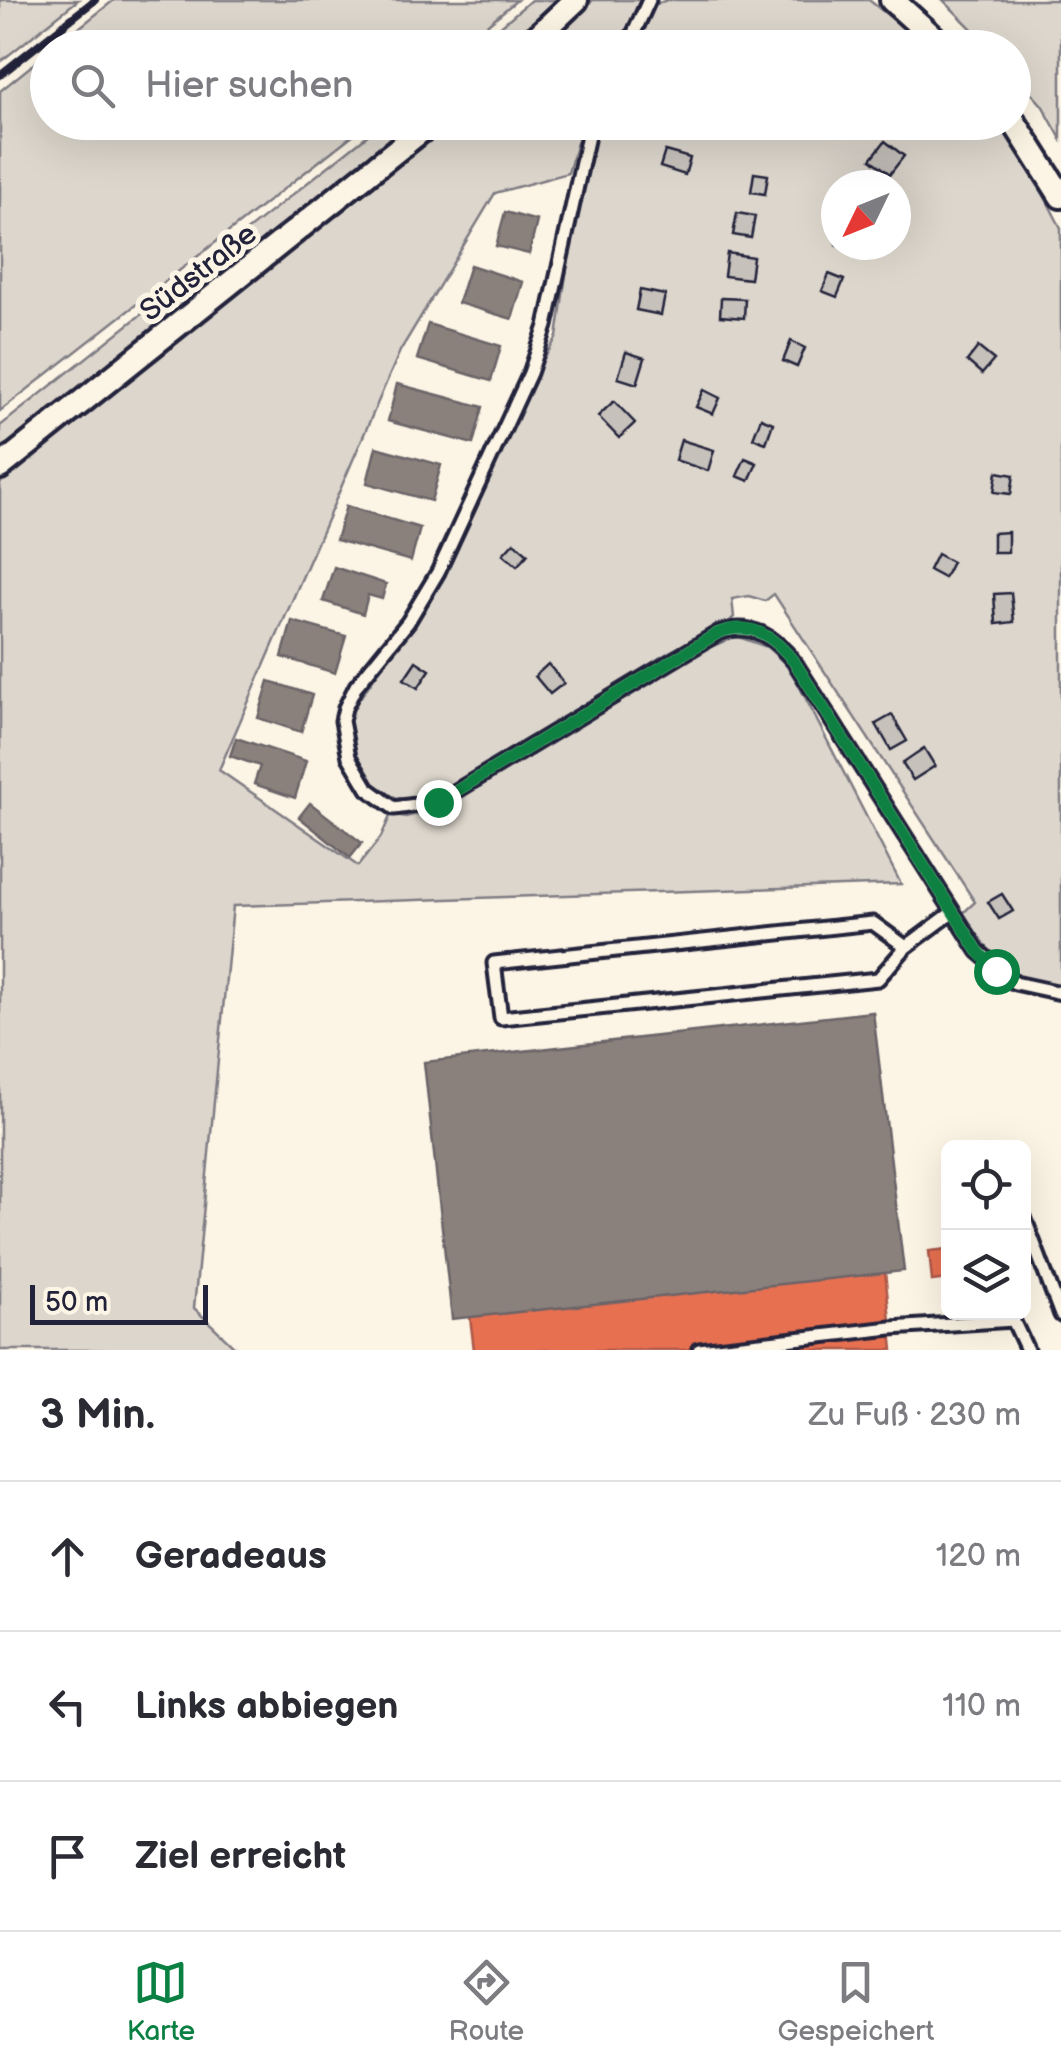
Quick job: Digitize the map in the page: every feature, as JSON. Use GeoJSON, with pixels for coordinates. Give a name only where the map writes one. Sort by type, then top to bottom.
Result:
{"type":"FeatureCollection","features":[{"type":"Feature","properties":{"kind":"street"},"geometry":{"type":"LineString","coordinates":[[544,30],[576,0]]}},
{"type":"Feature","properties":{"kind":"street"},"geometry":{"type":"LineString","coordinates":[[892,0],[926,30]]}},
{"type":"Feature","properties":{"kind":"street","name":"Südstraße"},"geometry":{"type":"LineString","coordinates":[[0,467],[409,140]]}},
{"type":"Feature","properties":{"kind":"street"},"geometry":{"type":"LineString","coordinates":[[1025,140],[1061,196]]}},
{"type":"Feature","properties":{"kind":"lane"},"geometry":{"type":"LineString","coordinates":[[635,30],[649,0]]}},
{"type":"Feature","properties":{"kind":"lane"},"geometry":{"type":"LineString","coordinates":[[588,140],[541,344],[438,572],[408,622],[349,698],[342,721],[349,758],[381,801],[394,808],[420,808],[455,793],[718,633],[746,628],[764,633],[795,663],[953,912],[996,971],[1038,992],[1061,994]]}},
{"type":"Feature","properties":{"kind":"lane"},"geometry":{"type":"LineString","coordinates":[[906,947],[873,923],[494,963],[501,1018],[878,979],[906,947],[953,912]]}},
{"type":"Feature","properties":{"kind":"lane"},"geometry":{"type":"LineString","coordinates":[[1029,1230],[1061,1315]]}},
{"type":"Feature","properties":{"kind":"lane"},"geometry":{"type":"LineString","coordinates":[[699,1350],[891,1328],[1013,1320],[1027,1350]]}},
{"type":"Feature","properties":{"kind":"shaded area"},"geometry":{"type":"Polygon","coordinates":[[[0,0],[78,0],[40,30],[30,30],[30,38],[0,62],[0,0]]]}},
{"type":"Feature","properties":{"kind":"shaded area"},"geometry":{"type":"Polygon","coordinates":[[[114,0],[517,0],[481,30],[76,30],[114,0]]]}},
{"type":"Feature","properties":{"kind":"shaded area"},"geometry":{"type":"Polygon","coordinates":[[[531,0],[558,0],[527,30],[496,30],[531,0]]]}},
{"type":"Feature","properties":{"kind":"shaded area"},"geometry":{"type":"Polygon","coordinates":[[[593,0],[642,0],[626,30],[562,30],[593,0]]]}},
{"type":"Feature","properties":{"kind":"shaded area"},"geometry":{"type":"Polygon","coordinates":[[[667,0],[869,0],[906,30],[643,30],[653,5],[667,0]]]}},
{"type":"Feature","properties":{"kind":"shaded area"},"geometry":{"type":"Polygon","coordinates":[[[943,0],[1061,0],[1061,139],[1031,93],[1031,30],[973,30],[943,0]]]}},
{"type":"Feature","properties":{"kind":"shaded area"},"geometry":{"type":"Polygon","coordinates":[[[30,67],[30,140],[346,140],[0,411],[0,91],[30,67]]]}},
{"type":"Feature","properties":{"kind":"shaded area"},"geometry":{"type":"Polygon","coordinates":[[[362,140],[394,140],[0,452],[0,426],[362,140]]]}},
{"type":"Feature","properties":{"kind":"shaded area"},"geometry":{"type":"Polygon","coordinates":[[[431,140],[578,140],[568,173],[495,193],[400,351],[219,770],[358,866],[381,837],[391,814],[406,817],[439,808],[676,662],[736,636],[767,647],[790,668],[901,884],[233,906],[194,1308],[238,1350],[0,1350],[0,483],[431,140]]]}},
{"type":"Feature","properties":{"kind":"shaded area"},"geometry":{"type":"Polygon","coordinates":[[[595,140],[1012,140],[1061,228],[1061,985],[1028,980],[1015,973],[981,940],[963,913],[975,902],[774,594],[765,601],[749,596],[732,599],[734,617],[727,624],[671,651],[435,796],[397,798],[368,780],[352,749],[351,711],[431,595],[534,375],[557,337],[569,253],[595,140]]]}},
{"type":"Feature","properties":{"kind":"building: Handel"},"geometry":{"type":"Polygon","coordinates":[[[941,1250],[941,1280],[932,1281],[929,1251],[941,1250]]]}},
{"type":"Feature","properties":{"kind":"building: Handel"},"geometry":{"type":"Polygon","coordinates":[[[885,1272],[893,1350],[474,1350],[470,1317],[885,1272]]]}},
{"type":"Feature","properties":{"kind":"building: Industrie"},"geometry":{"type":"Polygon","coordinates":[[[505,212],[537,221],[529,254],[496,246],[505,212]]]}},
{"type":"Feature","properties":{"kind":"building: Industrie"},"geometry":{"type":"Polygon","coordinates":[[[470,265],[523,282],[512,319],[458,303],[470,265]]]}},
{"type":"Feature","properties":{"kind":"building: Industrie"},"geometry":{"type":"Polygon","coordinates":[[[428,324],[501,346],[491,381],[417,359],[428,324]]]}},
{"type":"Feature","properties":{"kind":"building: Industrie"},"geometry":{"type":"Polygon","coordinates":[[[397,384],[483,407],[473,444],[388,421],[397,384]]]}},
{"type":"Feature","properties":{"kind":"building: Industrie"},"geometry":{"type":"Polygon","coordinates":[[[376,447],[441,465],[431,501],[367,483],[376,447]]]}},
{"type":"Feature","properties":{"kind":"building: Industrie"},"geometry":{"type":"Polygon","coordinates":[[[346,506],[420,528],[411,561],[336,540],[346,506]]]}},
{"type":"Feature","properties":{"kind":"building: Industrie"},"geometry":{"type":"Polygon","coordinates":[[[334,567],[386,584],[382,599],[368,595],[363,614],[323,601],[334,567]]]}},
{"type":"Feature","properties":{"kind":"building: Industrie"},"geometry":{"type":"Polygon","coordinates":[[[292,621],[346,636],[335,673],[282,657],[292,621]]]}},
{"type":"Feature","properties":{"kind":"building: Industrie"},"geometry":{"type":"Polygon","coordinates":[[[269,681],[312,695],[301,732],[258,718],[269,681]]]}},
{"type":"Feature","properties":{"kind":"building: Industrie"},"geometry":{"type":"Polygon","coordinates":[[[236,738],[306,761],[295,798],[254,784],[260,766],[230,756],[236,738]]]}},
{"type":"Feature","properties":{"kind":"building: Industrie"},"geometry":{"type":"Polygon","coordinates":[[[310,803],[362,843],[350,858],[299,817],[310,803]]]}},
{"type":"Feature","properties":{"kind":"building: Industrie"},"geometry":{"type":"Polygon","coordinates":[[[873,1012],[904,1271],[452,1319],[424,1062],[873,1012]]]}},
{"type":"Feature","properties":{"kind":"building: Sonstige"},"geometry":{"type":"Polygon","coordinates":[[[885,141],[904,156],[893,170],[885,170],[871,159],[885,141]]]}},
{"type":"Feature","properties":{"kind":"building: Sonstige"},"geometry":{"type":"Polygon","coordinates":[[[665,151],[690,158],[685,175],[660,167],[665,151]]]}},
{"type":"Feature","properties":{"kind":"building: Sonstige"},"geometry":{"type":"Polygon","coordinates":[[[754,173],[768,175],[765,194],[751,192],[754,173]]]}},
{"type":"Feature","properties":{"kind":"building: Sonstige"},"geometry":{"type":"Polygon","coordinates":[[[737,213],[755,216],[751,238],[733,235],[737,213]]]}},
{"type":"Feature","properties":{"kind":"building: Sonstige"},"geometry":{"type":"Polygon","coordinates":[[[727,253],[753,257],[750,279],[724,276],[727,253]]]}},
{"type":"Feature","properties":{"kind":"building: Sonstige"},"geometry":{"type":"Polygon","coordinates":[[[829,274],[844,280],[837,297],[822,291],[829,274]]]}},
{"type":"Feature","properties":{"kind":"building: Sonstige"},"geometry":{"type":"Polygon","coordinates":[[[640,290],[665,295],[661,315],[636,310],[640,290]]]}},
{"type":"Feature","properties":{"kind":"building: Sonstige"},"geometry":{"type":"Polygon","coordinates":[[[721,298],[745,299],[744,318],[720,316],[721,298]]]}},
{"type":"Feature","properties":{"kind":"building: Sonstige"},"geometry":{"type":"Polygon","coordinates":[[[791,341],[805,348],[797,367],[783,361],[791,341]]]}},
{"type":"Feature","properties":{"kind":"building: Sonstige"},"geometry":{"type":"Polygon","coordinates":[[[978,347],[994,360],[982,374],[967,361],[978,347]]]}},
{"type":"Feature","properties":{"kind":"building: Sonstige"},"geometry":{"type":"Polygon","coordinates":[[[626,352],[645,358],[637,384],[618,378],[626,352]]]}},
{"type":"Feature","properties":{"kind":"building: Sonstige"},"geometry":{"type":"Polygon","coordinates":[[[704,390],[720,398],[713,414],[696,407],[704,390]]]}},
{"type":"Feature","properties":{"kind":"building: Sonstige"},"geometry":{"type":"Polygon","coordinates":[[[614,401],[635,423],[619,438],[598,416],[614,401]]]}},
{"type":"Feature","properties":{"kind":"building: Sonstige"},"geometry":{"type":"Polygon","coordinates":[[[761,418],[773,423],[766,443],[753,438],[761,418]]]}},
{"type":"Feature","properties":{"kind":"building: Sonstige"},"geometry":{"type":"Polygon","coordinates":[[[681,440],[714,450],[708,471],[675,460],[681,440]]]}},
{"type":"Feature","properties":{"kind":"building: Sonstige"},"geometry":{"type":"Polygon","coordinates":[[[745,458],[757,463],[749,481],[737,476],[745,458]]]}},
{"type":"Feature","properties":{"kind":"building: Sonstige"},"geometry":{"type":"Polygon","coordinates":[[[997,472],[1014,475],[1011,494],[994,492],[997,472]]]}},
{"type":"Feature","properties":{"kind":"building: Sonstige"},"geometry":{"type":"Polygon","coordinates":[[[1008,532],[1008,552],[993,552],[993,533],[1008,532]]]}},
{"type":"Feature","properties":{"kind":"building: Sonstige"},"geometry":{"type":"Polygon","coordinates":[[[514,542],[528,554],[517,566],[503,554],[514,542]]]}},
{"type":"Feature","properties":{"kind":"building: Sonstige"},"geometry":{"type":"Polygon","coordinates":[[[937,554],[952,562],[944,578],[929,570],[937,554]]]}},
{"type":"Feature","properties":{"kind":"building: Sonstige"},"geometry":{"type":"Polygon","coordinates":[[[1011,593],[1014,622],[996,624],[994,594],[1011,593]]]}},
{"type":"Feature","properties":{"kind":"building: Sonstige"},"geometry":{"type":"Polygon","coordinates":[[[416,661],[430,670],[418,688],[404,679],[416,661]]]}},
{"type":"Feature","properties":{"kind":"building: Sonstige"},"geometry":{"type":"Polygon","coordinates":[[[548,664],[564,683],[550,694],[535,676],[548,664]]]}},
{"type":"Feature","properties":{"kind":"building: Sonstige"},"geometry":{"type":"Polygon","coordinates":[[[892,715],[907,741],[891,750],[876,724],[892,715]]]}},
{"type":"Feature","properties":{"kind":"building: Sonstige"},"geometry":{"type":"Polygon","coordinates":[[[924,748],[935,766],[913,780],[902,763],[924,748]]]}},
{"type":"Feature","properties":{"kind":"building: Sonstige"},"geometry":{"type":"Polygon","coordinates":[[[1002,894],[1013,911],[999,919],[988,902],[1002,894]]]}},
{"type":"Feature","properties":{"kind":"railway"},"geometry":{"type":"LineString","coordinates":[[57,30],[95,0]]}},
{"type":"Feature","properties":{"kind":"railway"},"geometry":{"type":"LineString","coordinates":[[0,75],[30,51]]}},
{"type":"Feature","properties":{"kind":"route"},"geometry":{"type":"LineString","coordinates":[[438,802],[718,633],[746,628],[764,633],[795,663],[978,951],[996,971]]}}]}
